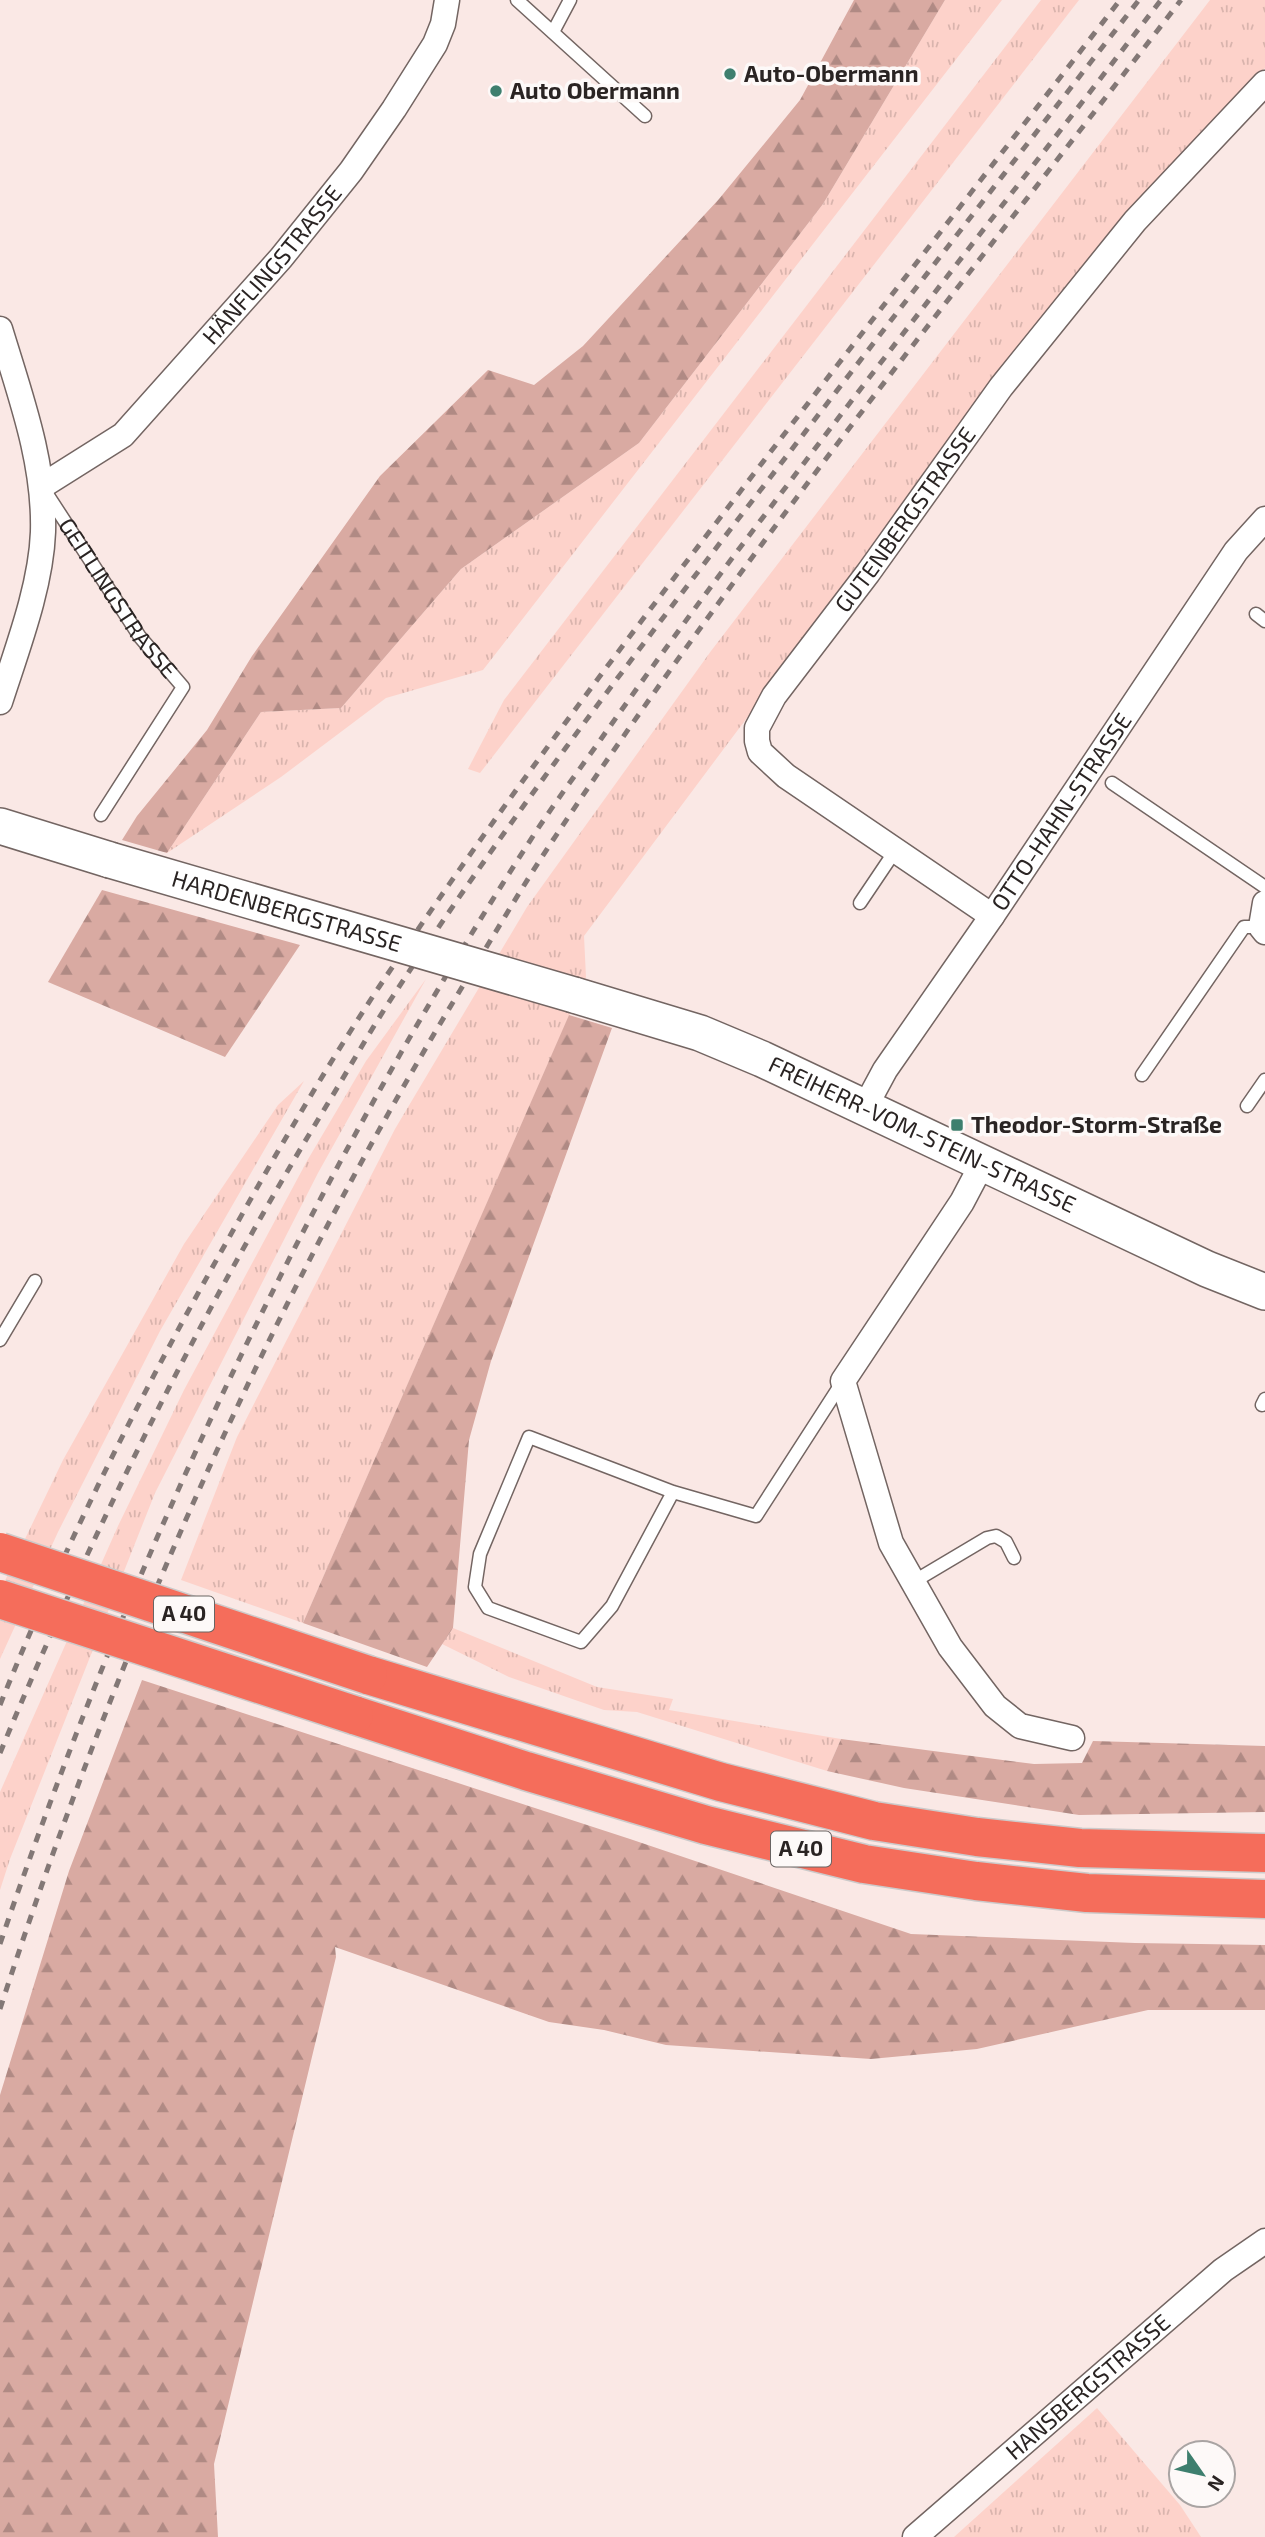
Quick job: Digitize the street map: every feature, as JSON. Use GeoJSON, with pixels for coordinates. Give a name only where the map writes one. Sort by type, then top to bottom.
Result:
{"type":"FeatureCollection","features":[{"type":"Feature","properties":{"kind":"highway","name":"A 40"},"geometry":{"type":"LineString","coordinates":[[0,1552],[368,1675],[721,1782],[874,1821],[977,1837],[1080,1848],[1265,1853]]}},
{"type":"Feature","properties":{"kind":"highway","name":"A 40"},"geometry":{"type":"LineString","coordinates":[[0,1600],[526,1771],[706,1825],[864,1864],[976,1881],[1087,1893],[1265,1899]]}},
{"type":"Feature","properties":{"kind":"street","name":"HÄNFLINGSTRASSE"},"geometry":{"type":"LineString","coordinates":[[42,486],[123,435],[281,258],[351,171],[394,109],[435,44],[443,24],[447,0]]}},
{"type":"Feature","properties":{"kind":"street","name":"GUTENBERGSTRASSE"},"geometry":{"type":"LineString","coordinates":[[992,916],[786,776],[760,752],[757,728],[774,696],[1002,387],[1135,221],[1265,83]]}},
{"type":"Feature","properties":{"kind":"street","name":"GEITLINGSTRASSE"},"geometry":{"type":"LineString","coordinates":[[0,329],[31,431],[42,486],[43,534],[33,596],[0,702]]}},
{"type":"Feature","properties":{"kind":"street","name":"OTTO-HAHN-STRASSE"},"geometry":{"type":"LineString","coordinates":[[864,1109],[885,1070],[992,916],[1236,551],[1265,519]]}},
{"type":"Feature","properties":{"kind":"street","name":"HARDENBERGSTRASSE"},"geometry":{"type":"LineString","coordinates":[[0,826],[574,995]]}},
{"type":"Feature","properties":{"kind":"street","name":"FREIHERR-VOM-STEIN-STRASSE"},"geometry":{"type":"LineString","coordinates":[[574,995],[700,1033],[762,1059],[1208,1269],[1265,1292]]}},
{"type":"Feature","properties":{"kind":"street"},"geometry":{"type":"LineString","coordinates":[[982,1164],[962,1202],[843,1381],[891,1543],[950,1647],[995,1706],[1020,1726],[1072,1738]]}},
{"type":"Feature","properties":{"kind":"street","name":"HANSBERGSTRASSE"},"geometry":{"type":"LineString","coordinates":[[915,2537],[1223,2270],[1265,2241]]}},
{"type":"Feature","properties":{"kind":"lane"},"geometry":{"type":"LineString","coordinates":[[517,0],[645,116]]}},
{"type":"Feature","properties":{"kind":"lane"},"geometry":{"type":"LineString","coordinates":[[552,32],[570,0]]}},
{"type":"Feature","properties":{"kind":"lane","name":"GEITLINGSTRASSE"},"geometry":{"type":"LineString","coordinates":[[42,486],[140,637],[183,687],[101,815]]}},
{"type":"Feature","properties":{"kind":"lane"},"geometry":{"type":"LineString","coordinates":[[1112,783],[1265,887]]}},
{"type":"Feature","properties":{"kind":"lane"},"geometry":{"type":"LineString","coordinates":[[860,903],[895,851]]}},
{"type":"Feature","properties":{"kind":"lane"},"geometry":{"type":"LineString","coordinates":[[1142,1074],[1244,927],[1264,921]]}},
{"type":"Feature","properties":{"kind":"lane"},"geometry":{"type":"LineString","coordinates":[[1247,1105],[1265,1080]]}},
{"type":"Feature","properties":{"kind":"lane"},"geometry":{"type":"LineString","coordinates":[[0,1340],[36,1281]]}},
{"type":"Feature","properties":{"kind":"lane"},"geometry":{"type":"LineString","coordinates":[[673,1492],[612,1606],[581,1642],[488,1608],[475,1587],[480,1554],[529,1437],[673,1492],[757,1516],[843,1381]]}},
{"type":"Feature","properties":{"kind":"lane"},"geometry":{"type":"LineString","coordinates":[[913,1582],[988,1538],[996,1536],[1006,1542],[1014,1558]]}},
{"type":"Feature","properties":{"kind":"green space"},"geometry":{"type":"Polygon","coordinates":[[[854,0],[945,0],[823,204],[639,443],[461,569],[341,708],[261,712],[167,853],[122,840],[137,816],[207,730],[252,656],[380,476],[488,370],[534,385],[583,346],[719,199],[800,100],[854,0]]]}},
{"type":"Feature","properties":{"kind":"green space"},"geometry":{"type":"Polygon","coordinates":[[[945,0],[1002,0],[483,670],[386,698],[281,777],[167,853],[261,712],[341,708],[461,569],[639,443],[823,204],[945,0]]]}},
{"type":"Feature","properties":{"kind":"green space"},"geometry":{"type":"Polygon","coordinates":[[[1041,0],[1079,0],[480,773],[468,769],[504,700],[1041,0]]]}},
{"type":"Feature","properties":{"kind":"green space"},"geometry":{"type":"Polygon","coordinates":[[[1210,0],[1265,0],[1265,68],[1134,212],[861,565],[584,936],[586,977],[303,1623],[181,1580],[237,1437],[395,1129],[527,907],[711,651],[1210,0]]]}},
{"type":"Feature","properties":{"kind":"green space"},"geometry":{"type":"Polygon","coordinates":[[[102,890],[300,945],[225,1057],[48,982],[102,890]]]}},
{"type":"Feature","properties":{"kind":"green space"},"geometry":{"type":"Polygon","coordinates":[[[426,979],[318,1173],[155,1493],[0,1890],[0,1792],[118,1526],[184,1390],[307,1161],[366,1061],[426,979]]]}},
{"type":"Feature","properties":{"kind":"green space"},"geometry":{"type":"Polygon","coordinates":[[[569,1015],[612,1028],[491,1361],[469,1440],[453,1628],[427,1667],[303,1623],[569,1015]]]}},
{"type":"Feature","properties":{"kind":"green space"},"geometry":{"type":"Polygon","coordinates":[[[304,1081],[160,1331],[58,1532],[0,1659],[0,1591],[63,1460],[184,1244],[278,1105],[304,1081]]]}},
{"type":"Feature","properties":{"kind":"green space"},"geometry":{"type":"Polygon","coordinates":[[[453,1628],[597,1687],[673,1699],[669,1710],[841,1739],[827,1771],[637,1712],[604,1710],[509,1677],[442,1644],[453,1628]]]}},
{"type":"Feature","properties":{"kind":"green space"},"geometry":{"type":"Polygon","coordinates":[[[142,1680],[911,1934],[1265,1945],[1265,2010],[1148,2010],[977,2049],[871,2059],[666,2045],[604,2030],[549,2022],[335,1947],[336,1957],[214,2464],[218,2537],[0,2537],[0,2095],[69,1871],[142,1680]]]}},
{"type":"Feature","properties":{"kind":"green space"},"geometry":{"type":"Polygon","coordinates":[[[841,1739],[1034,1764],[1082,1763],[1093,1741],[1265,1746],[1265,1812],[1079,1815],[904,1788],[827,1771],[841,1739]]]}},
{"type":"Feature","properties":{"kind":"green space"},"geometry":{"type":"Polygon","coordinates":[[[1097,2408],[1167,2490],[1167,2509],[1183,2509],[1201,2537],[954,2537],[1097,2408]]]}},
{"type":"Feature","properties":{"kind":"railway"},"geometry":{"type":"LineString","coordinates":[[0,1705],[77,1528],[164,1356],[281,1146],[379,987],[509,800],[599,678],[1120,0]]}},
{"type":"Feature","properties":{"kind":"railway"},"geometry":{"type":"LineString","coordinates":[[0,1753],[110,1507],[190,1347],[276,1190],[393,996],[475,874],[605,694],[1139,0]]}},
{"type":"Feature","properties":{"kind":"railway"},"geometry":{"type":"LineString","coordinates":[[0,1944],[52,1798],[168,1512],[233,1372],[302,1234],[375,1098],[453,964],[543,821],[642,681],[867,380],[1161,0]]}},
{"type":"Feature","properties":{"kind":"railway"},"geometry":{"type":"LineString","coordinates":[[0,2009],[46,1872],[96,1737],[208,1470],[269,1340],[404,1085],[543,855],[703,625],[780,519],[1181,0]]}},
{"type":"Feature","properties":{"kind":"place","name":"Auto-Obermann"},"geometry":{"type":"Point","coordinates":[730,74]}},
{"type":"Feature","properties":{"kind":"place","name":"Auto Obermann"},"geometry":{"type":"Point","coordinates":[496,91]}},
{"type":"Feature","properties":{"kind":"place","name":"Theodor-Storm-Straße"},"geometry":{"type":"Point","coordinates":[957,1125]}}]}
